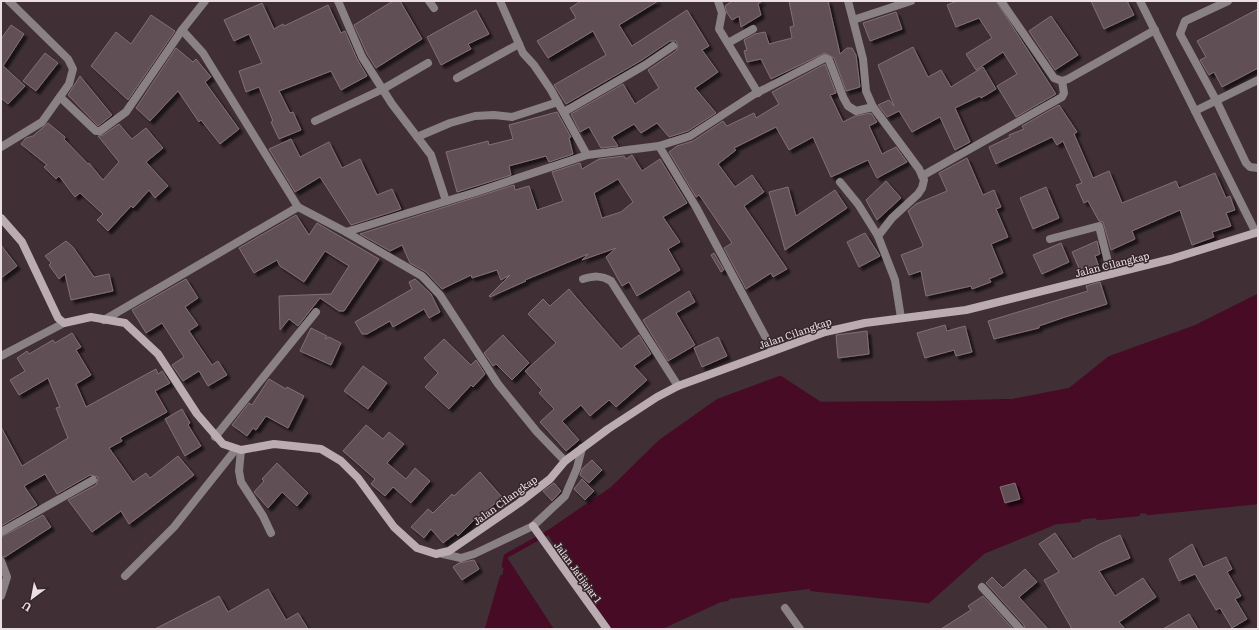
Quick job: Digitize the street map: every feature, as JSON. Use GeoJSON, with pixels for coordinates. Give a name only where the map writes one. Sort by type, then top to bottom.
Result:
{"type":"FeatureCollection","features":[{"type":"Feature","properties":{"kind":"street"},"geometry":{"type":"LineString","coordinates":[[1,147],[42,122],[68,84],[73,69],[68,58],[9,1]]}},
{"type":"Feature","properties":{"kind":"street"},"geometry":{"type":"LineString","coordinates":[[60,97],[96,131],[100,132],[126,112],[182,30],[205,1]]}},
{"type":"Feature","properties":{"kind":"street"},"geometry":{"type":"LineString","coordinates":[[338,1],[362,57],[383,89],[431,155],[446,201]]}},
{"type":"Feature","properties":{"kind":"street"},"geometry":{"type":"LineString","coordinates":[[429,1],[434,8]]}},
{"type":"Feature","properties":{"kind":"street"},"geometry":{"type":"LineString","coordinates":[[500,1],[523,53],[534,65],[558,102],[587,155]]}},
{"type":"Feature","properties":{"kind":"street"},"geometry":{"type":"LineString","coordinates":[[718,1],[722,12],[720,29],[758,93]]}},
{"type":"Feature","properties":{"kind":"street"},"geometry":{"type":"LineString","coordinates":[[848,1],[863,60],[866,91],[873,107],[919,169],[924,180],[922,188],[918,194],[892,218],[878,236]]}},
{"type":"Feature","properties":{"kind":"street"},"geometry":{"type":"LineString","coordinates":[[853,20],[911,1]]}},
{"type":"Feature","properties":{"kind":"street"},"geometry":{"type":"LineString","coordinates":[[1001,1],[1054,78],[1062,81],[1154,30]]}},
{"type":"Feature","properties":{"kind":"street"},"geometry":{"type":"LineString","coordinates":[[1140,1],[1257,233]]}},
{"type":"Feature","properties":{"kind":"street"},"geometry":{"type":"LineString","coordinates":[[1228,1],[1186,21],[1180,31],[1181,37],[1216,102],[1246,163],[1250,167],[1258,168]]}},
{"type":"Feature","properties":{"kind":"street"},"geometry":{"type":"LineString","coordinates":[[728,43],[752,29]]}},
{"type":"Feature","properties":{"kind":"street"},"geometry":{"type":"LineString","coordinates":[[182,30],[203,53],[298,207],[346,232],[422,276],[440,294],[498,384],[537,432],[565,461]]}},
{"type":"Feature","properties":{"kind":"street"},"geometry":{"type":"LineString","coordinates":[[457,78],[519,44]]}},
{"type":"Feature","properties":{"kind":"street"},"geometry":{"type":"LineString","coordinates":[[564,112],[645,65],[673,46]]}},
{"type":"Feature","properties":{"kind":"street"},"geometry":{"type":"LineString","coordinates":[[346,232],[587,155],[659,146],[690,136],[758,93],[825,58],[829,60],[848,106],[856,111],[873,107]]}},
{"type":"Feature","properties":{"kind":"street"},"geometry":{"type":"LineString","coordinates":[[315,121],[383,89],[428,63]]}},
{"type":"Feature","properties":{"kind":"street"},"geometry":{"type":"LineString","coordinates":[[1195,111],[1258,80]]}},
{"type":"Feature","properties":{"kind":"street"},"geometry":{"type":"LineString","coordinates":[[922,176],[1062,98],[1064,93],[1062,81]]}},
{"type":"Feature","properties":{"kind":"street"},"geometry":{"type":"LineString","coordinates":[[417,137],[450,123],[474,116],[494,115],[512,117],[558,102]]}},
{"type":"Feature","properties":{"kind":"street"},"geometry":{"type":"LineString","coordinates":[[659,146],[696,207],[773,351]]}},
{"type":"Feature","properties":{"kind":"street"},"geometry":{"type":"LineString","coordinates":[[840,182],[858,204],[878,236],[895,280],[901,318]]}},
{"type":"Feature","properties":{"kind":"street"},"geometry":{"type":"LineString","coordinates":[[104,320],[298,207]]}},
{"type":"Feature","properties":{"kind":"street"},"geometry":{"type":"LineString","coordinates":[[1,218],[22,242],[58,318],[64,322]]}},
{"type":"Feature","properties":{"kind":"street"},"geometry":{"type":"LineString","coordinates":[[1050,239],[1099,226],[1111,274]]}},
{"type":"Feature","properties":{"kind":"street","name":"Jalan Cilangkap"},"geometry":{"type":"LineString","coordinates":[[440,554],[519,503],[550,479],[565,461],[582,448],[657,397],[678,386],[825,332],[901,318],[966,310],[1171,259],[1257,233]]}},
{"type":"Feature","properties":{"kind":"street"},"geometry":{"type":"LineString","coordinates":[[583,279],[595,276],[604,276],[611,281],[678,386]]}},
{"type":"Feature","properties":{"kind":"street"},"geometry":{"type":"LineString","coordinates":[[215,437],[316,312]]}},
{"type":"Feature","properties":{"kind":"street"},"geometry":{"type":"LineString","coordinates":[[1,356],[64,322],[91,317],[125,323],[158,354],[215,437],[223,444],[238,450],[274,444],[321,449],[341,461],[358,478],[394,527],[418,548],[460,558],[474,554],[535,528],[565,496],[578,468],[582,448]]}},
{"type":"Feature","properties":{"kind":"street"},"geometry":{"type":"LineString","coordinates":[[238,450],[241,482],[263,516],[271,533]]}},
{"type":"Feature","properties":{"kind":"street"},"geometry":{"type":"LineString","coordinates":[[125,576],[174,527],[238,450]]}},
{"type":"Feature","properties":{"kind":"street"},"geometry":{"type":"LineString","coordinates":[[1,532],[93,480]]}},
{"type":"Feature","properties":{"kind":"street","name":"Jalan Jatijajar 1"},"geometry":{"type":"LineString","coordinates":[[535,528],[606,629]]}},
{"type":"Feature","properties":{"kind":"street"},"geometry":{"type":"LineString","coordinates":[[1,562],[7,577],[1,596]]}},
{"type":"Feature","properties":{"kind":"street"},"geometry":{"type":"LineString","coordinates":[[982,587],[1020,629]]}},
{"type":"Feature","properties":{"kind":"street"},"geometry":{"type":"LineString","coordinates":[[785,608],[800,629]]}},
{"type":"Feature","properties":{"kind":"shaded area"},"geometry":{"type":"Polygon","coordinates":[[[1258,296],[1258,502],[1056,522],[983,552],[928,601],[817,588],[720,600],[657,629],[613,629],[575,574],[549,532],[612,489],[660,442],[718,401],[780,378],[820,404],[1013,401],[1070,390],[1110,358],[1196,327],[1258,296]]]}},
{"type":"Feature","properties":{"kind":"shaded area"},"geometry":{"type":"Polygon","coordinates":[[[506,556],[554,629],[487,629],[501,582],[506,556]]]}},
{"type":"Feature","properties":{"kind":"building"},"geometry":{"type":"Polygon","coordinates":[[[393,1],[400,1],[422,39],[376,68],[367,54],[354,25],[393,1]]]}},
{"type":"Feature","properties":{"kind":"building"},"geometry":{"type":"Polygon","coordinates":[[[581,1],[658,1],[619,25],[632,46],[687,10],[709,46],[702,50],[718,72],[695,88],[716,113],[688,131],[669,137],[657,123],[641,133],[634,124],[612,137],[618,146],[601,148],[589,127],[580,132],[571,114],[623,84],[635,104],[659,88],[648,70],[676,51],[678,46],[676,41],[670,41],[642,60],[566,104],[554,85],[606,55],[593,31],[548,58],[537,41],[576,18],[570,8],[581,1]]]}},
{"type":"Feature","properties":{"kind":"building"},"geometry":{"type":"Polygon","coordinates":[[[732,1],[762,1],[758,4],[761,15],[741,27],[739,16],[732,20],[727,13],[725,6],[732,1]]]}},
{"type":"Feature","properties":{"kind":"building"},"geometry":{"type":"Polygon","coordinates":[[[789,1],[828,1],[840,54],[847,48],[852,48],[856,55],[860,87],[846,91],[834,58],[825,53],[771,79],[761,59],[747,62],[744,51],[747,50],[744,40],[755,34],[765,32],[769,44],[792,38],[790,27],[794,26],[789,1]]]}},
{"type":"Feature","properties":{"kind":"building"},"geometry":{"type":"Polygon","coordinates":[[[957,1],[996,1],[1056,94],[1016,117],[997,86],[1017,74],[1003,52],[976,70],[966,54],[992,38],[979,18],[956,27],[947,5],[957,1]]]}},
{"type":"Feature","properties":{"kind":"building"},"geometry":{"type":"Polygon","coordinates":[[[1091,1],[1127,1],[1134,15],[1104,29],[1091,1]]]}},
{"type":"Feature","properties":{"kind":"building"},"geometry":{"type":"Polygon","coordinates":[[[262,3],[274,29],[283,24],[284,26],[328,5],[341,33],[345,31],[357,59],[367,76],[341,90],[331,71],[279,91],[290,113],[293,112],[301,130],[279,139],[271,122],[273,121],[259,87],[246,92],[239,71],[262,63],[249,34],[234,41],[224,20],[262,3]]]}},
{"type":"Feature","properties":{"kind":"building"},"geometry":{"type":"Polygon","coordinates":[[[1258,9],[1258,68],[1222,87],[1214,72],[1209,75],[1200,60],[1206,57],[1197,41],[1258,9]]]}},
{"type":"Feature","properties":{"kind":"building"},"geometry":{"type":"Polygon","coordinates":[[[476,10],[489,34],[468,44],[471,49],[441,65],[427,37],[476,10]]]}},
{"type":"Feature","properties":{"kind":"building"},"geometry":{"type":"Polygon","coordinates":[[[896,12],[902,29],[870,41],[863,23],[896,12]]]}},
{"type":"Feature","properties":{"kind":"building"},"geometry":{"type":"Polygon","coordinates":[[[151,15],[175,31],[128,100],[91,66],[116,32],[131,44],[151,15]]]}},
{"type":"Feature","properties":{"kind":"building"},"geometry":{"type":"Polygon","coordinates":[[[1051,16],[1078,55],[1055,70],[1029,31],[1051,16]]]}},
{"type":"Feature","properties":{"kind":"building"},"geometry":{"type":"Polygon","coordinates":[[[11,25],[24,34],[3,66],[25,86],[8,104],[1,98],[1,39],[11,25]]]}},
{"type":"Feature","properties":{"kind":"building"},"geometry":{"type":"Polygon","coordinates":[[[913,47],[928,77],[941,70],[951,87],[983,67],[996,89],[981,98],[980,96],[955,108],[970,142],[955,150],[940,117],[912,132],[899,111],[887,117],[878,105],[889,100],[894,106],[878,65],[913,47]]]}},
{"type":"Feature","properties":{"kind":"building"},"geometry":{"type":"Polygon","coordinates":[[[176,48],[193,62],[196,59],[211,77],[205,82],[239,129],[220,144],[201,120],[199,122],[178,91],[150,121],[136,108],[176,48]]]}},
{"type":"Feature","properties":{"kind":"building"},"geometry":{"type":"Polygon","coordinates":[[[45,53],[58,63],[36,91],[23,81],[45,53]]]}},
{"type":"Feature","properties":{"kind":"building"},"geometry":{"type":"Polygon","coordinates":[[[825,64],[836,93],[830,95],[843,122],[855,116],[871,113],[877,122],[869,126],[882,154],[896,147],[907,162],[877,178],[868,160],[831,177],[813,137],[789,150],[776,127],[734,148],[736,150],[718,164],[735,187],[752,175],[764,192],[744,206],[787,269],[773,277],[771,273],[746,289],[724,248],[732,243],[699,195],[696,197],[669,152],[677,146],[693,141],[723,121],[727,126],[754,113],[756,118],[779,104],[772,92],[825,64]]]}},
{"type":"Feature","properties":{"kind":"building"},"geometry":{"type":"Polygon","coordinates":[[[80,76],[112,115],[98,126],[68,95],[80,76]]]}},
{"type":"Feature","properties":{"kind":"building"},"geometry":{"type":"Polygon","coordinates":[[[1059,105],[1077,132],[1074,134],[1093,178],[1109,171],[1122,203],[1176,181],[1179,188],[1215,173],[1226,198],[1230,196],[1235,210],[1226,213],[1231,226],[1212,232],[1214,237],[1192,245],[1180,210],[1132,231],[1135,239],[1111,250],[1103,222],[1099,221],[1088,201],[1084,203],[1076,185],[1082,183],[1063,141],[1057,145],[1052,137],[996,164],[989,147],[1010,137],[1009,135],[1024,129],[1022,126],[1059,105]]]}},
{"type":"Feature","properties":{"kind":"building"},"geometry":{"type":"Polygon","coordinates":[[[557,112],[571,137],[569,138],[573,154],[549,162],[546,156],[509,166],[511,175],[457,192],[446,152],[488,141],[489,145],[513,139],[509,125],[557,112]]]}},
{"type":"Feature","properties":{"kind":"building"},"geometry":{"type":"Polygon","coordinates":[[[48,123],[65,137],[64,139],[88,164],[89,163],[103,180],[119,162],[98,136],[103,135],[119,124],[132,139],[146,128],[163,148],[146,162],[168,186],[155,198],[149,190],[133,208],[131,206],[108,231],[97,220],[103,214],[80,193],[75,197],[59,176],[56,179],[44,167],[47,165],[21,144],[26,138],[33,136],[48,123]]]}},
{"type":"Feature","properties":{"kind":"building"},"geometry":{"type":"Polygon","coordinates":[[[291,139],[300,157],[329,142],[342,168],[360,159],[377,195],[392,189],[401,209],[351,225],[320,177],[295,192],[269,149],[291,139]]]}},
{"type":"Feature","properties":{"kind":"building"},"geometry":{"type":"Polygon","coordinates":[[[632,155],[642,171],[660,159],[687,203],[663,217],[680,242],[668,249],[680,270],[637,296],[629,282],[622,286],[606,257],[616,248],[582,260],[588,254],[525,280],[526,281],[490,297],[489,296],[510,275],[501,280],[497,270],[472,278],[471,275],[442,289],[426,272],[410,263],[402,245],[390,251],[360,234],[514,185],[515,190],[529,186],[537,210],[563,201],[552,172],[580,163],[582,169],[599,159],[624,156],[626,159],[632,155]],[[618,179],[594,193],[602,218],[621,212],[633,202],[618,179]]]}},
{"type":"Feature","properties":{"kind":"building"},"geometry":{"type":"Polygon","coordinates":[[[967,158],[983,195],[994,190],[1001,207],[996,209],[1008,237],[991,244],[1003,273],[989,279],[991,282],[972,289],[971,286],[926,296],[921,271],[909,275],[901,255],[922,247],[923,245],[908,211],[916,204],[947,191],[939,173],[967,158]]]}},
{"type":"Feature","properties":{"kind":"building"},"geometry":{"type":"Polygon","coordinates":[[[886,181],[901,198],[877,220],[866,200],[886,181]]]}},
{"type":"Feature","properties":{"kind":"building"},"geometry":{"type":"Polygon","coordinates":[[[788,187],[796,216],[835,190],[847,208],[785,250],[769,192],[788,187]]]}},
{"type":"Feature","properties":{"kind":"building"},"geometry":{"type":"Polygon","coordinates":[[[1046,187],[1059,218],[1033,229],[1020,198],[1046,187]]]}},
{"type":"Feature","properties":{"kind":"building"},"geometry":{"type":"Polygon","coordinates":[[[296,215],[309,235],[317,223],[379,259],[344,311],[339,311],[320,298],[298,326],[289,319],[280,330],[279,296],[331,294],[349,266],[325,251],[304,282],[280,266],[277,260],[254,273],[239,248],[296,215]]]}},
{"type":"Feature","properties":{"kind":"building"},"geometry":{"type":"Polygon","coordinates":[[[865,233],[880,256],[859,267],[847,242],[865,233]]]}},
{"type":"Feature","properties":{"kind":"building"},"geometry":{"type":"Polygon","coordinates":[[[66,241],[73,247],[94,277],[109,274],[113,291],[71,300],[65,274],[59,279],[49,265],[51,263],[45,256],[66,241]]]}},
{"type":"Feature","properties":{"kind":"building"},"geometry":{"type":"Polygon","coordinates":[[[1097,241],[1100,254],[1095,256],[1099,267],[1095,268],[1096,272],[1082,275],[1072,252],[1097,241]]]}},
{"type":"Feature","properties":{"kind":"building"},"geometry":{"type":"Polygon","coordinates":[[[1061,243],[1069,262],[1042,274],[1033,255],[1061,243]]]}},
{"type":"Feature","properties":{"kind":"building"},"geometry":{"type":"Polygon","coordinates":[[[1,245],[17,266],[1,278],[1,245]]]}},
{"type":"Feature","properties":{"kind":"building"},"geometry":{"type":"Polygon","coordinates":[[[714,253],[724,270],[721,272],[711,255],[714,253]]]}},
{"type":"Feature","properties":{"kind":"building"},"geometry":{"type":"Polygon","coordinates":[[[186,279],[198,298],[185,307],[198,325],[189,331],[212,365],[218,361],[227,375],[208,386],[199,371],[183,381],[172,365],[184,357],[162,323],[146,333],[132,310],[186,279]]]}},
{"type":"Feature","properties":{"kind":"building"},"geometry":{"type":"Polygon","coordinates":[[[415,279],[431,294],[440,312],[429,318],[424,309],[393,327],[390,321],[367,334],[362,334],[355,322],[412,289],[409,282],[415,279]]]}},
{"type":"Feature","properties":{"kind":"building"},"geometry":{"type":"Polygon","coordinates":[[[1100,282],[1107,304],[1039,326],[1039,328],[994,339],[988,321],[1088,291],[1086,286],[1100,282]]]}},
{"type":"Feature","properties":{"kind":"building"},"geometry":{"type":"Polygon","coordinates":[[[569,289],[621,349],[639,335],[651,354],[634,366],[647,380],[616,407],[609,400],[590,416],[581,405],[562,421],[579,440],[566,451],[540,422],[554,409],[539,393],[542,390],[525,371],[556,343],[528,314],[543,299],[550,306],[569,289]]]}},
{"type":"Feature","properties":{"kind":"building"},"geometry":{"type":"Polygon","coordinates":[[[689,291],[695,302],[676,313],[695,345],[668,361],[643,320],[689,291]]]}},
{"type":"Feature","properties":{"kind":"building"},"geometry":{"type":"Polygon","coordinates":[[[945,325],[947,331],[965,326],[972,352],[956,356],[954,350],[925,358],[917,333],[945,325]]]}},
{"type":"Feature","properties":{"kind":"building"},"geometry":{"type":"Polygon","coordinates":[[[311,328],[327,336],[325,339],[329,337],[341,343],[331,365],[300,351],[311,328]]]}},
{"type":"Feature","properties":{"kind":"building"},"geometry":{"type":"Polygon","coordinates":[[[867,331],[869,354],[838,358],[836,335],[867,331]]]}},
{"type":"Feature","properties":{"kind":"building"},"geometry":{"type":"Polygon","coordinates":[[[72,333],[81,347],[76,350],[91,375],[76,384],[86,407],[156,369],[158,374],[162,371],[170,383],[155,391],[167,412],[120,438],[122,441],[109,448],[133,482],[146,473],[150,478],[178,456],[194,475],[129,524],[121,511],[92,532],[68,500],[96,485],[98,477],[90,475],[57,494],[45,474],[24,486],[37,505],[1,526],[1,427],[22,466],[68,438],[56,408],[60,407],[48,378],[19,395],[10,380],[25,371],[17,358],[27,351],[29,354],[53,340],[55,343],[72,333]]]}},
{"type":"Feature","properties":{"kind":"building"},"geometry":{"type":"Polygon","coordinates":[[[503,335],[529,363],[512,380],[496,364],[493,366],[484,353],[503,335]]]}},
{"type":"Feature","properties":{"kind":"building"},"geometry":{"type":"Polygon","coordinates":[[[718,337],[727,356],[702,367],[694,348],[718,337]]]}},
{"type":"Feature","properties":{"kind":"building"},"geometry":{"type":"Polygon","coordinates":[[[444,339],[471,365],[476,360],[485,374],[473,387],[471,385],[449,409],[425,387],[438,373],[424,358],[444,339]]]}},
{"type":"Feature","properties":{"kind":"building"},"geometry":{"type":"Polygon","coordinates":[[[363,366],[387,383],[368,409],[344,391],[363,366]]]}},
{"type":"Feature","properties":{"kind":"building"},"geometry":{"type":"Polygon","coordinates":[[[269,379],[286,389],[287,387],[304,396],[288,428],[266,416],[256,430],[253,428],[247,436],[232,425],[249,403],[252,405],[269,379]]]}},
{"type":"Feature","properties":{"kind":"building"},"geometry":{"type":"Polygon","coordinates":[[[182,409],[190,423],[188,425],[201,446],[185,456],[165,419],[182,409]]]}},
{"type":"Feature","properties":{"kind":"building"},"geometry":{"type":"Polygon","coordinates":[[[366,425],[383,439],[389,432],[404,444],[387,463],[406,479],[415,468],[430,481],[411,503],[393,487],[385,496],[371,484],[375,479],[343,451],[366,425]]]}},
{"type":"Feature","properties":{"kind":"building"},"geometry":{"type":"Polygon","coordinates":[[[592,460],[602,470],[589,483],[580,475],[582,469],[592,460]]]}},
{"type":"Feature","properties":{"kind":"building"},"geometry":{"type":"Polygon","coordinates":[[[277,463],[308,493],[297,506],[282,492],[268,508],[254,492],[264,481],[262,479],[277,463]]]}},
{"type":"Feature","properties":{"kind":"building"},"geometry":{"type":"Polygon","coordinates":[[[480,472],[502,497],[481,516],[479,515],[458,536],[456,533],[443,543],[431,529],[424,538],[411,527],[428,509],[433,513],[452,494],[454,496],[480,472]]]}},
{"type":"Feature","properties":{"kind":"building"},"geometry":{"type":"Polygon","coordinates":[[[582,479],[594,491],[585,500],[574,489],[582,479]]]}},
{"type":"Feature","properties":{"kind":"building"},"geometry":{"type":"Polygon","coordinates":[[[554,483],[561,491],[552,501],[543,491],[554,483]]]}},
{"type":"Feature","properties":{"kind":"building"},"geometry":{"type":"Polygon","coordinates":[[[1015,483],[1020,499],[1005,503],[1000,487],[1015,483]]]}},
{"type":"Feature","properties":{"kind":"building"},"geometry":{"type":"Polygon","coordinates":[[[43,515],[51,527],[5,557],[1,556],[1,537],[43,515]]]}},
{"type":"Feature","properties":{"kind":"building"},"geometry":{"type":"Polygon","coordinates":[[[1055,533],[1073,559],[1120,535],[1130,558],[1099,571],[1115,596],[1143,578],[1156,597],[1119,622],[1125,629],[1072,629],[1044,580],[1059,572],[1039,544],[1055,533]]]}},
{"type":"Feature","properties":{"kind":"building"},"geometry":{"type":"Polygon","coordinates":[[[1192,544],[1203,567],[1226,557],[1232,569],[1227,572],[1241,596],[1235,599],[1247,619],[1232,628],[1220,608],[1216,610],[1195,574],[1179,581],[1169,559],[1192,544]]]}},
{"type":"Feature","properties":{"kind":"building"},"geometry":{"type":"Polygon","coordinates":[[[474,560],[479,569],[462,580],[453,567],[459,563],[474,560]]]}},
{"type":"Feature","properties":{"kind":"building"},"geometry":{"type":"Polygon","coordinates":[[[1025,569],[1037,582],[1019,597],[1048,629],[1025,629],[1024,625],[986,583],[992,577],[1003,588],[1025,569]]]}},
{"type":"Feature","properties":{"kind":"building"},"geometry":{"type":"Polygon","coordinates":[[[268,589],[286,620],[298,613],[308,629],[155,629],[219,596],[228,612],[268,589]]]}},
{"type":"Feature","properties":{"kind":"building"},"geometry":{"type":"Polygon","coordinates":[[[983,596],[1013,629],[941,629],[971,610],[968,606],[983,596]]]}},
{"type":"Feature","properties":{"kind":"building"},"geometry":{"type":"Polygon","coordinates":[[[1189,614],[1198,629],[1163,629],[1189,614]]]}},
{"type":"Feature","properties":{"kind":"waterway"},"geometry":{"type":"LineString","coordinates":[[504,566],[506,556],[549,532],[612,489],[660,442],[718,401],[780,378],[820,404],[1013,401],[1070,390],[1110,358],[1196,327],[1258,296]]}},
{"type":"Feature","properties":{"kind":"waterway"},"geometry":{"type":"LineString","coordinates":[[1148,513],[1258,502]]}},
{"type":"Feature","properties":{"kind":"waterway"},"geometry":{"type":"LineString","coordinates":[[1098,518],[1138,514]]}},
{"type":"Feature","properties":{"kind":"waterway"},"geometry":{"type":"LineString","coordinates":[[812,589],[928,601],[983,552],[1056,522],[1079,520]]}},
{"type":"Feature","properties":{"kind":"waterway"},"geometry":{"type":"LineString","coordinates":[[549,532],[575,574],[613,629]]}},
{"type":"Feature","properties":{"kind":"waterway"},"geometry":{"type":"LineString","coordinates":[[487,629],[502,577]]}},
{"type":"Feature","properties":{"kind":"waterway"},"geometry":{"type":"LineString","coordinates":[[657,629],[720,600],[727,599]]}}]}
